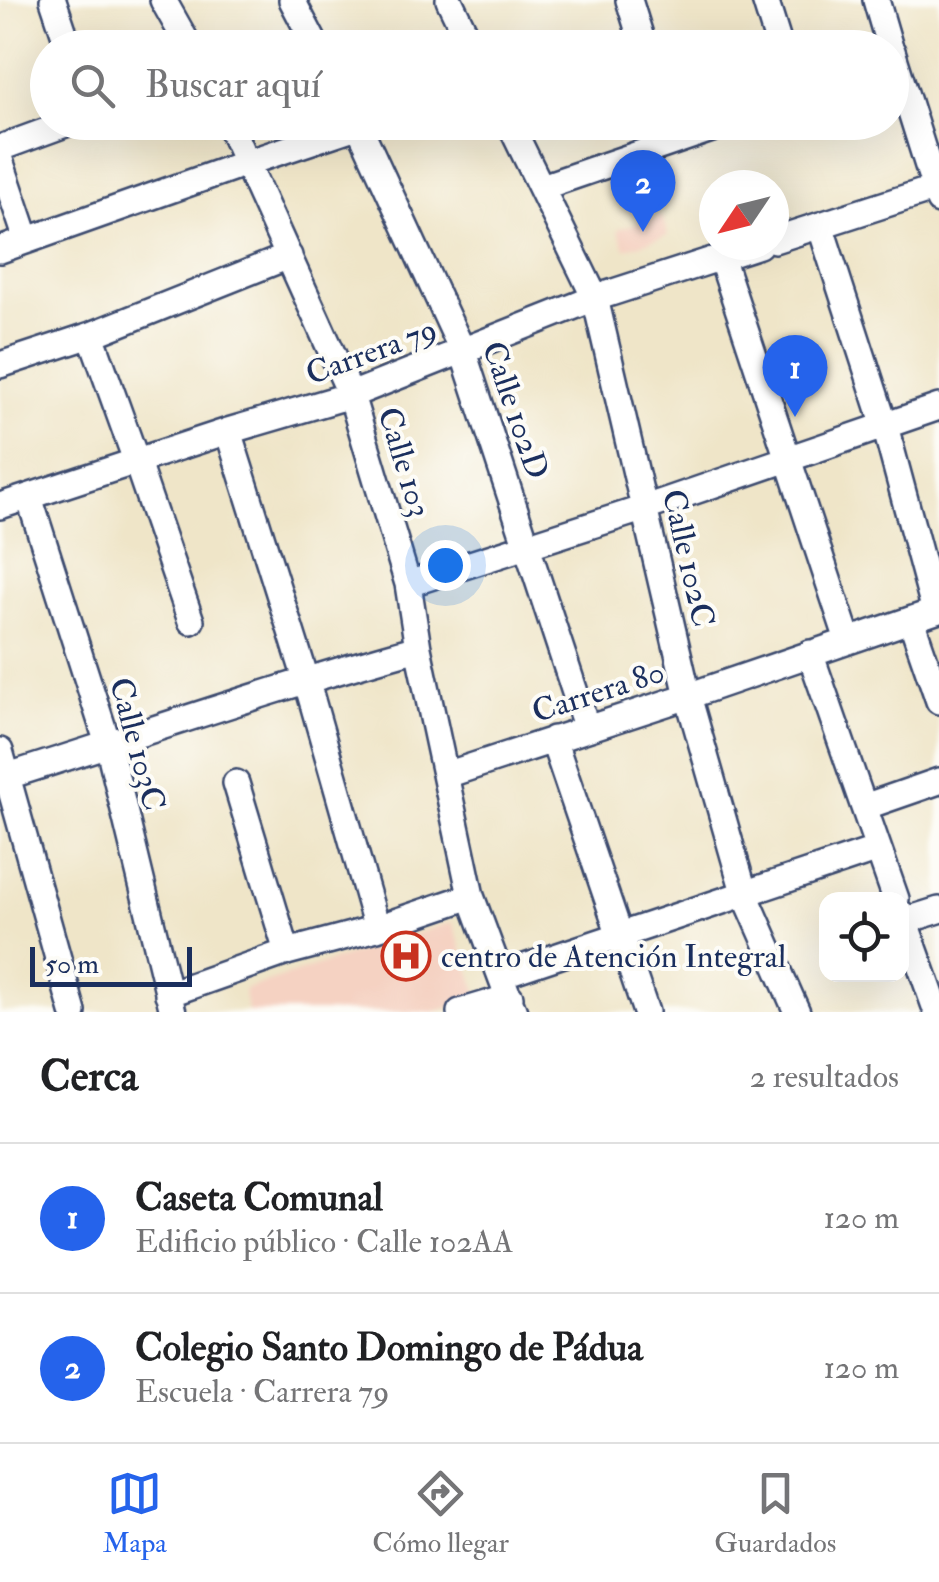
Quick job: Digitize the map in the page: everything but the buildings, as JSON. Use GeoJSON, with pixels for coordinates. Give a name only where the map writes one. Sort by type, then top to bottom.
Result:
{"type":"FeatureCollection","features":[{"type":"Feature","properties":{"kind":"street"},"geometry":{"type":"LineString","coordinates":[[52,0],[62,30]]}},
{"type":"Feature","properties":{"kind":"street"},"geometry":{"type":"LineString","coordinates":[[162,0],[180,30]]}},
{"type":"Feature","properties":{"kind":"street"},"geometry":{"type":"LineString","coordinates":[[292,0],[308,30]]}},
{"type":"Feature","properties":{"kind":"street"},"geometry":{"type":"LineString","coordinates":[[449,0],[463,30]]}},
{"type":"Feature","properties":{"kind":"street"},"geometry":{"type":"LineString","coordinates":[[629,0],[638,30]]}},
{"type":"Feature","properties":{"kind":"street"},"geometry":{"type":"LineString","coordinates":[[765,0],[774,30]]}},
{"type":"Feature","properties":{"kind":"street"},"geometry":{"type":"LineString","coordinates":[[876,0],[884,30]]}},
{"type":"Feature","properties":{"kind":"street"},"geometry":{"type":"LineString","coordinates":[[789,235],[938,192],[909,107]]}},
{"type":"Feature","properties":{"kind":"street"},"geometry":{"type":"LineString","coordinates":[[0,148],[30,137]]}},
{"type":"Feature","properties":{"kind":"street","name":"Calle 103"},"geometry":{"type":"LineString","coordinates":[[236,140],[351,395],[408,584],[470,896],[509,995]]}},
{"type":"Feature","properties":{"kind":"street"},"geometry":{"type":"LineString","coordinates":[[0,250],[313,140]]}},
{"type":"Feature","properties":{"kind":"street","name":"Calle 102D"},"geometry":{"type":"LineString","coordinates":[[369,140],[464,352],[588,729]]}},
{"type":"Feature","properties":{"kind":"street","name":"Calle 102C"},"geometry":{"type":"LineString","coordinates":[[518,140],[594,298],[688,696],[744,892],[797,1012]]}},
{"type":"Feature","properties":{"kind":"street"},"geometry":{"type":"LineString","coordinates":[[542,187],[653,140]]}},
{"type":"Feature","properties":{"kind":"street"},"geometry":{"type":"LineString","coordinates":[[0,160],[27,240]]}},
{"type":"Feature","properties":{"kind":"street"},"geometry":{"type":"LineString","coordinates":[[820,226],[885,426],[929,614],[939,701]]}},
{"type":"Feature","properties":{"kind":"street"},"geometry":{"type":"LineString","coordinates":[[0,365],[91,335],[289,256]]}},
{"type":"Feature","properties":{"kind":"street","name":"Carrera 79"},"geometry":{"type":"LineString","coordinates":[[0,506],[351,395],[594,298],[715,260]]}},
{"type":"Feature","properties":{"kind":"street"},"geometry":{"type":"LineString","coordinates":[[722,260],[848,640]]}},
{"type":"Feature","properties":{"kind":"street"},"geometry":{"type":"LineString","coordinates":[[91,335],[138,462],[190,622]]}},
{"type":"Feature","properties":{"kind":"street"},"geometry":{"type":"LineString","coordinates":[[408,584],[939,407]]}},
{"type":"Feature","properties":{"kind":"street"},"geometry":{"type":"LineString","coordinates":[[228,431],[306,679],[377,928]]}},
{"type":"Feature","properties":{"kind":"street","name":"Calle 103C"},"geometry":{"type":"LineString","coordinates":[[29,497],[108,744],[171,1003]]}},
{"type":"Feature","properties":{"kind":"street","name":"Carrera 80"},"geometry":{"type":"LineString","coordinates":[[446,776],[929,614]]}},
{"type":"Feature","properties":{"kind":"street"},"geometry":{"type":"LineString","coordinates":[[73,1012],[4,763],[108,744],[306,679],[418,648]]}},
{"type":"Feature","properties":{"kind":"street"},"geometry":{"type":"LineString","coordinates":[[810,653],[894,892]]}},
{"type":"Feature","properties":{"kind":"street"},"geometry":{"type":"LineString","coordinates":[[553,739],[646,1012]]}},
{"type":"Feature","properties":{"kind":"street"},"geometry":{"type":"LineString","coordinates":[[864,807],[939,781]]}},
{"type":"Feature","properties":{"kind":"street"},"geometry":{"type":"LineString","coordinates":[[236,782],[287,952]]}},
{"type":"Feature","properties":{"kind":"street"},"geometry":{"type":"LineString","coordinates":[[469,1011],[509,995],[622,936],[878,849]]}},
{"type":"Feature","properties":{"kind":"street"},"geometry":{"type":"LineString","coordinates":[[171,1003],[287,952],[377,928],[470,896]]}},
{"type":"Feature","properties":{"kind":"street"},"geometry":{"type":"LineString","coordinates":[[909,912],[939,910]]}},
{"type":"Feature","properties":{"kind":"street"},"geometry":{"type":"LineString","coordinates":[[909,935],[936,1012]]}},
{"type":"Feature","properties":{"kind":"shaded area"},"geometry":{"type":"Polygon","coordinates":[[[662,216],[668,235],[625,249],[618,229],[662,216]]]}},
{"type":"Feature","properties":{"kind":"shaded area","name":"centro de Atención Integral"},"geometry":{"type":"Polygon","coordinates":[[[452,922],[480,999],[433,1012],[248,1012],[243,990],[452,922]]]}},
{"type":"Feature","properties":{"kind":"place","name":"Colegio Santo Domingo de Pádua"},"geometry":{"type":"Point","coordinates":[643,232]}},
{"type":"Feature","properties":{"kind":"place","name":"Caseta Comunal"},"geometry":{"type":"Point","coordinates":[795,417]}},
{"type":"Feature","properties":{"kind":"place","name":"centro de Atención Integral"},"geometry":{"type":"Point","coordinates":[406,956]}}]}
